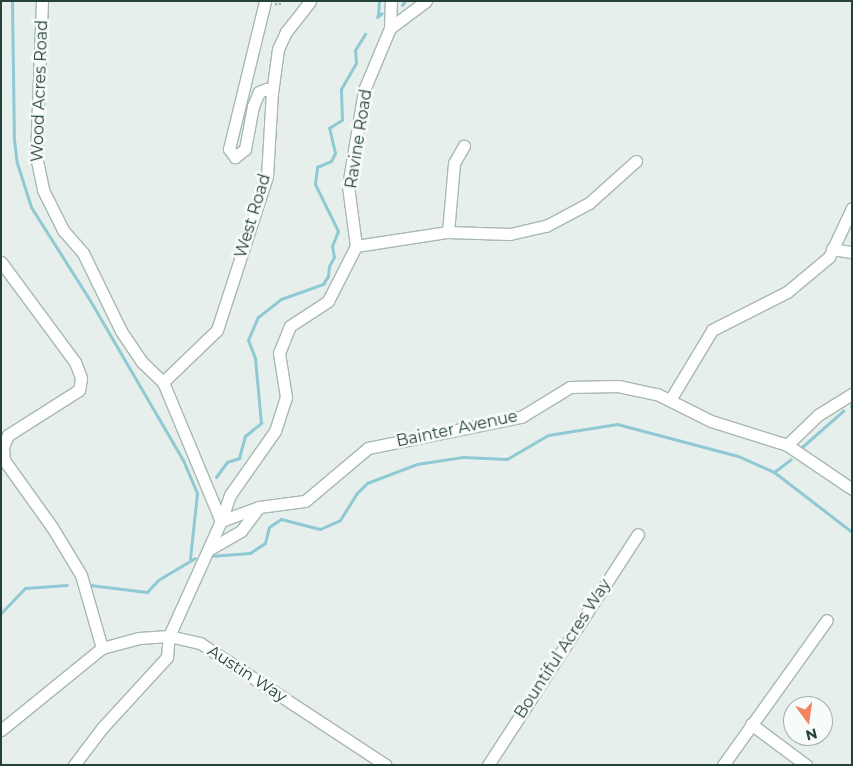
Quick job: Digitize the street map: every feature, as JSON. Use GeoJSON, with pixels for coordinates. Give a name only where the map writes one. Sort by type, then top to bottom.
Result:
{"type":"FeatureCollection","features":[{"type":"Feature","properties":{"kind":"street","name":"Wood Acres Road"},"geometry":{"type":"LineString","coordinates":[[42,1],[36,156],[38,175],[63,230],[83,253],[121,331],[142,362],[163,382],[221,521]]}},
{"type":"Feature","properties":{"kind":"street"},"geometry":{"type":"LineString","coordinates":[[265,1],[229,150],[235,157],[245,149],[253,106],[259,92],[266,90],[272,93]]}},
{"type":"Feature","properties":{"kind":"street","name":"West Road"},"geometry":{"type":"LineString","coordinates":[[163,382],[217,330],[267,176],[272,93],[278,49],[286,32],[310,1]]}},
{"type":"Feature","properties":{"kind":"street"},"geometry":{"type":"LineString","coordinates":[[390,28],[391,1]]}},
{"type":"Feature","properties":{"kind":"street"},"geometry":{"type":"LineString","coordinates":[[390,28],[426,1]]}},
{"type":"Feature","properties":{"kind":"street","name":"Ravine Road"},"geometry":{"type":"LineString","coordinates":[[356,246],[350,176],[364,90],[390,28]]}},
{"type":"Feature","properties":{"kind":"street"},"geometry":{"type":"LineString","coordinates":[[448,232],[454,162],[464,146]]}},
{"type":"Feature","properties":{"kind":"street"},"geometry":{"type":"LineString","coordinates":[[74,765],[102,728],[167,657],[169,636],[221,521],[230,495],[275,431],[286,397],[279,353],[290,326],[328,301],[356,246],[448,232],[510,234],[546,226],[589,203],[632,164]]}},
{"type":"Feature","properties":{"kind":"street"},"geometry":{"type":"LineString","coordinates":[[670,400],[712,330],[787,292],[829,257],[852,208]]}},
{"type":"Feature","properties":{"kind":"street"},"geometry":{"type":"LineString","coordinates":[[832,249],[852,252]]}},
{"type":"Feature","properties":{"kind":"street"},"geometry":{"type":"LineString","coordinates":[[1,262],[75,362],[81,378],[79,390],[8,435],[2,450],[4,460],[12,475],[52,527],[81,575],[102,648]]}},
{"type":"Feature","properties":{"kind":"street","name":"Bainter Avenue"},"geometry":{"type":"LineString","coordinates":[[221,521],[259,507],[305,501],[368,448],[521,417],[570,387],[618,386],[657,394],[711,421],[788,445],[852,489]]}},
{"type":"Feature","properties":{"kind":"street"},"geometry":{"type":"LineString","coordinates":[[788,445],[818,415],[852,394]]}},
{"type":"Feature","properties":{"kind":"street"},"geometry":{"type":"LineString","coordinates":[[208,550],[242,531],[259,507]]}},
{"type":"Feature","properties":{"kind":"street","name":"Bountiful Acres Way"},"geometry":{"type":"LineString","coordinates":[[488,765],[638,534]]}},
{"type":"Feature","properties":{"kind":"street"},"geometry":{"type":"LineString","coordinates":[[723,765],[827,620]]}},
{"type":"Feature","properties":{"kind":"street","name":"Austin Way"},"geometry":{"type":"LineString","coordinates":[[1,730],[102,648],[140,638],[169,636],[200,644],[386,765]]}},
{"type":"Feature","properties":{"kind":"street"},"geometry":{"type":"LineString","coordinates":[[751,724],[806,765]]}},
{"type":"Feature","properties":{"kind":"waterway"},"geometry":{"type":"LineString","coordinates":[[12,1],[14,140],[17,163],[31,207],[88,297],[183,460],[197,493],[190,559]]}},
{"type":"Feature","properties":{"kind":"waterway"},"geometry":{"type":"LineString","coordinates":[[378,15],[379,1]]}},
{"type":"Feature","properties":{"kind":"waterway"},"geometry":{"type":"LineString","coordinates":[[402,5],[405,1]]}},
{"type":"Feature","properties":{"kind":"waterway"},"geometry":{"type":"LineString","coordinates":[[377,17],[382,13]]}},
{"type":"Feature","properties":{"kind":"waterway"},"geometry":{"type":"LineString","coordinates":[[216,477],[227,462],[239,458],[245,436],[261,423],[255,358],[248,340],[258,317],[281,299],[323,284],[328,276],[329,266],[334,257],[332,246],[338,231],[315,184],[317,167],[331,161],[335,153],[329,128],[342,120],[341,89],[356,63],[355,50],[365,34]]}},
{"type":"Feature","properties":{"kind":"waterway"},"geometry":{"type":"LineString","coordinates":[[802,447],[843,411]]}},
{"type":"Feature","properties":{"kind":"waterway"},"geometry":{"type":"LineString","coordinates":[[210,556],[250,553],[265,543],[269,527],[281,519],[320,529],[340,520],[356,494],[367,483],[417,464],[463,457],[507,459],[548,435],[617,424],[738,456],[774,472],[852,532]]}},
{"type":"Feature","properties":{"kind":"waterway"},"geometry":{"type":"LineString","coordinates":[[774,472],[791,459]]}},
{"type":"Feature","properties":{"kind":"waterway"},"geometry":{"type":"LineString","coordinates":[[90,585],[147,592],[158,580],[195,558]]}},
{"type":"Feature","properties":{"kind":"waterway"},"geometry":{"type":"LineString","coordinates":[[1,613],[25,588],[67,585]]}}]}
